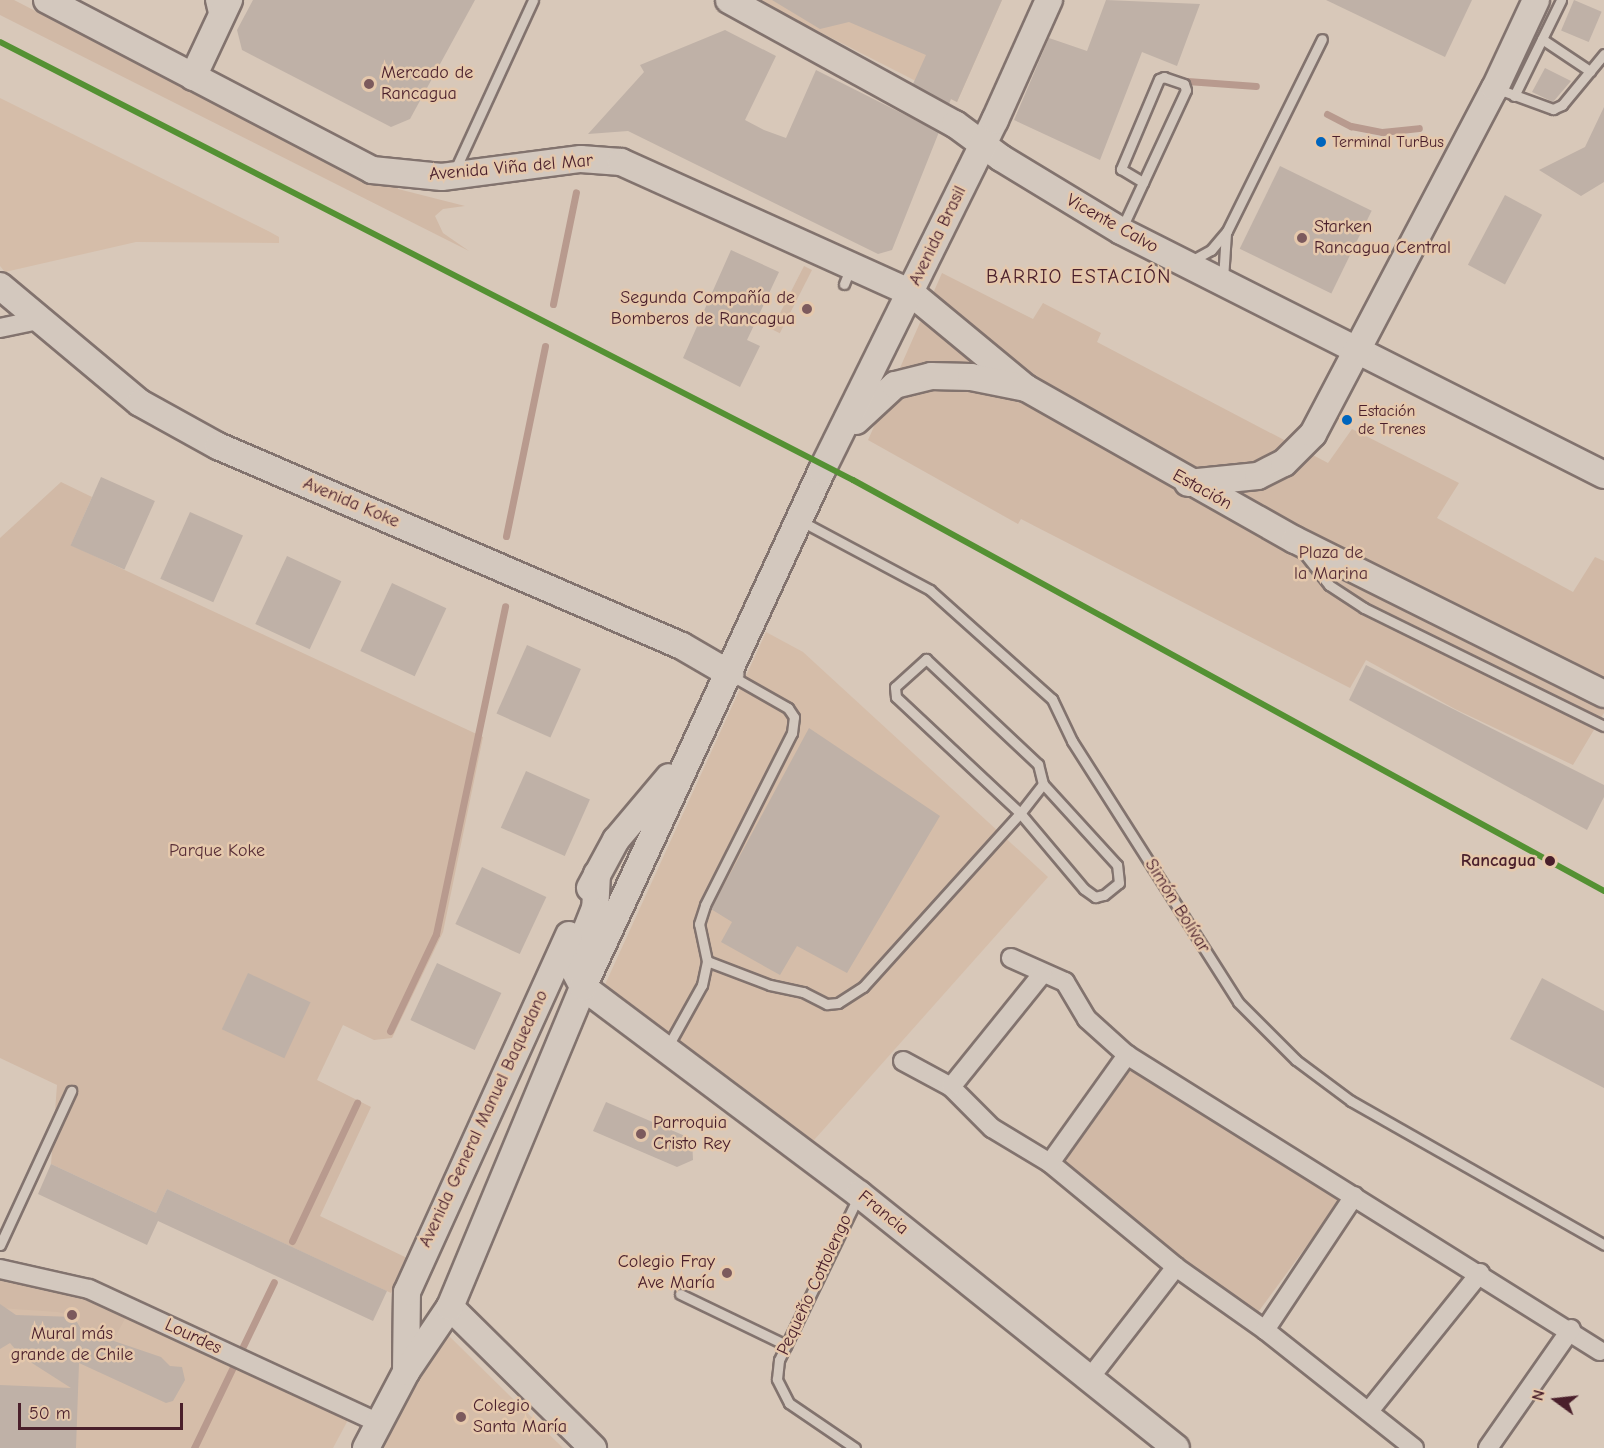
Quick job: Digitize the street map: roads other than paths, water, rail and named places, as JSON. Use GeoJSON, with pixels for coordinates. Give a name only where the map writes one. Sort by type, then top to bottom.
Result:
{"type":"FeatureCollection","features":[{"type":"Feature","properties":{"kind":"main road","name":"Avenida Viña del Mar"},"geometry":{"type":"LineString","coordinates":[[47,0],[372,170],[403,176],[452,176],[582,159],[621,162],[848,275],[911,293],[1026,388]]}},
{"type":"Feature","properties":{"kind":"main road"},"geometry":{"type":"LineString","coordinates":[[193,77],[229,0]]}},
{"type":"Feature","properties":{"kind":"main road","name":"Vicente Calvo"},"geometry":{"type":"LineString","coordinates":[[729,0],[983,143],[1121,231],[1361,349],[1604,475]]}},
{"type":"Feature","properties":{"kind":"main road","name":"Avenida Brasil"},"geometry":{"type":"LineString","coordinates":[[822,470],[911,293],[1049,0]]}},
{"type":"Feature","properties":{"kind":"main road"},"geometry":{"type":"LineString","coordinates":[[1187,483],[1235,482],[1284,463],[1313,434],[1505,92],[1536,0]]}},
{"type":"Feature","properties":{"kind":"main road","name":"Avenida Koke"},"geometry":{"type":"LineString","coordinates":[[0,286],[37,320],[140,403],[218,446],[682,646],[730,674]]}},
{"type":"Feature","properties":{"kind":"main road","name":"Estación"},"geometry":{"type":"LineString","coordinates":[[822,470],[855,422],[894,385],[931,376],[971,377],[1026,388],[1187,483],[1295,540],[1604,693]]}},
{"type":"Feature","properties":{"kind":"main road","name":"Avenida General Manuel Baquedano"},"geometry":{"type":"LineString","coordinates":[[366,1448],[406,1372],[450,1307],[583,987],[730,674],[822,470]]}},
{"type":"Feature","properties":{"kind":"main road","name":"Avenida General Manuel Baquedano"},"geometry":{"type":"LineString","coordinates":[[406,1372],[407,1292],[597,874],[616,840],[697,741]]}},
{"type":"Feature","properties":{"kind":"main road","name":"Avenida General Manuel Baquedano"},"geometry":{"type":"LineString","coordinates":[[583,987],[572,966],[595,908],[597,874]]}},
{"type":"Feature","properties":{"kind":"main road","name":"Francia"},"geometry":{"type":"LineString","coordinates":[[583,987],[668,1046],[859,1194],[1176,1448]]}},
{"type":"Feature","properties":{"kind":"main road"},"geometry":{"type":"LineString","coordinates":[[450,1307],[593,1448]]}},
{"type":"Feature","properties":{"kind":"street"},"geometry":{"type":"LineString","coordinates":[[0,328],[37,320]]}},
{"type":"Feature","properties":{"kind":"street"},"geometry":{"type":"LineString","coordinates":[[1011,958],[1065,982],[1087,1019],[1127,1055],[1571,1329],[1600,1351]]}},
{"type":"Feature","properties":{"kind":"street"},"geometry":{"type":"LineString","coordinates":[[951,1087],[1043,973]]}},
{"type":"Feature","properties":{"kind":"street"},"geometry":{"type":"LineString","coordinates":[[1050,1163],[1127,1055]]}},
{"type":"Feature","properties":{"kind":"street"},"geometry":{"type":"LineString","coordinates":[[903,1061],[951,1087],[992,1128],[1050,1163],[1176,1268],[1265,1330],[1414,1448]]}},
{"type":"Feature","properties":{"kind":"street"},"geometry":{"type":"LineString","coordinates":[[1265,1330],[1354,1197]]}},
{"type":"Feature","properties":{"kind":"street"},"geometry":{"type":"LineString","coordinates":[[1089,1379],[1176,1268]]}},
{"type":"Feature","properties":{"kind":"street","name":"Lourdes"},"geometry":{"type":"LineString","coordinates":[[0,1269],[89,1289],[379,1423]]}},
{"type":"Feature","properties":{"kind":"street"},"geometry":{"type":"LineString","coordinates":[[1369,1411],[1480,1273]]}},
{"type":"Feature","properties":{"kind":"street"},"geometry":{"type":"LineString","coordinates":[[1488,1448],[1571,1329]]}},
{"type":"Feature","properties":{"kind":"lane"},"geometry":{"type":"LineString","coordinates":[[210,0],[216,26]]}},
{"type":"Feature","properties":{"kind":"lane"},"geometry":{"type":"LineString","coordinates":[[452,176],[532,0]]}},
{"type":"Feature","properties":{"kind":"lane"},"geometry":{"type":"LineString","coordinates":[[1561,0],[1542,39],[1505,92],[1553,109],[1562,105],[1604,54]]}},
{"type":"Feature","properties":{"kind":"lane"},"geometry":{"type":"LineString","coordinates":[[1187,264],[1211,250],[1227,231],[1322,39]]}},
{"type":"Feature","properties":{"kind":"lane"},"geometry":{"type":"LineString","coordinates":[[1542,39],[1590,71]]}},
{"type":"Feature","properties":{"kind":"lane"},"geometry":{"type":"LineString","coordinates":[[1121,231],[1186,90],[1184,84],[1164,77],[1159,79],[1121,169],[1143,182]]}},
{"type":"Feature","properties":{"kind":"lane"},"geometry":{"type":"LineString","coordinates":[[1223,281],[1227,231]]}},
{"type":"Feature","properties":{"kind":"lane","name":"Simón Bolívar"},"geometry":{"type":"LineString","coordinates":[[799,519],[930,590],[1052,699],[1072,741],[1238,1002],[1296,1060],[1351,1101],[1604,1245]]}},
{"type":"Feature","properties":{"kind":"lane"},"geometry":{"type":"LineString","coordinates":[[1295,540],[1329,585],[1364,608],[1604,726]]}},
{"type":"Feature","properties":{"kind":"lane"},"geometry":{"type":"LineString","coordinates":[[932,660],[1038,764],[1043,784],[1117,865],[1119,883],[1095,897],[1020,813],[896,697],[895,687],[918,662],[932,660]]}},
{"type":"Feature","properties":{"kind":"lane"},"geometry":{"type":"LineString","coordinates":[[668,1046],[702,986],[707,961],[699,924],[705,905],[792,733],[794,717],[788,708],[730,674]]}},
{"type":"Feature","properties":{"kind":"lane"},"geometry":{"type":"LineString","coordinates":[[707,961],[770,985],[803,992],[827,1004],[838,1003],[863,987],[1020,813],[1043,784]]}},
{"type":"Feature","properties":{"kind":"lane"},"geometry":{"type":"LineString","coordinates":[[0,1245],[71,1091]]}},
{"type":"Feature","properties":{"kind":"lane","name":"Pequeño Cottolengo"},"geometry":{"type":"LineString","coordinates":[[855,1448],[782,1393],[777,1379],[786,1345],[859,1194]]}},
{"type":"Feature","properties":{"kind":"lane"},"geometry":{"type":"LineString","coordinates":[[680,1294],[786,1345]]}},
{"type":"Feature","properties":{"kind":"waterway"},"geometry":{"type":"LineString","coordinates":[[1187,81],[1256,86]]}},
{"type":"Feature","properties":{"kind":"waterway"},"geometry":{"type":"LineString","coordinates":[[1327,114],[1351,126],[1382,132],[1419,128]]}},
{"type":"Feature","properties":{"kind":"waterway"},"geometry":{"type":"LineString","coordinates":[[553,304],[576,192]]}},
{"type":"Feature","properties":{"kind":"waterway"},"geometry":{"type":"LineString","coordinates":[[506,536],[545,346]]}},
{"type":"Feature","properties":{"kind":"waterway"},"geometry":{"type":"LineString","coordinates":[[390,1031],[436,934],[505,606]]}},
{"type":"Feature","properties":{"kind":"waterway"},"geometry":{"type":"LineString","coordinates":[[292,1241],[357,1103]]}},
{"type":"Feature","properties":{"kind":"waterway"},"geometry":{"type":"LineString","coordinates":[[194,1448],[274,1282]]}},
{"type":"Feature","properties":{"kind":"place","name":"Mercado de Rancagua"},"geometry":{"type":"Point","coordinates":[369,84]}},
{"type":"Feature","properties":{"kind":"place","name":"Terminal TurBus"},"geometry":{"type":"Point","coordinates":[1321,142]}},
{"type":"Feature","properties":{"kind":"place","name":"Starken Rancagua Central"},"geometry":{"type":"Point","coordinates":[1302,238]}},
{"type":"Feature","properties":{"kind":"place","name":"Segunda Compañía de Bomberos de Rancagua"},"geometry":{"type":"Point","coordinates":[807,309]}},
{"type":"Feature","properties":{"kind":"place","name":"Estación de Trenes"},"geometry":{"type":"Point","coordinates":[1347,420]}},
{"type":"Feature","properties":{"kind":"place","name":"Rancagua"},"geometry":{"type":"Point","coordinates":[1550,861]}},
{"type":"Feature","properties":{"kind":"place","name":"Parroquia Cristo Rey"},"geometry":{"type":"Point","coordinates":[641,1134]}},
{"type":"Feature","properties":{"kind":"place","name":"Colegio Fray Ave María"},"geometry":{"type":"Point","coordinates":[727,1273]}},
{"type":"Feature","properties":{"kind":"place","name":"Mural más grande de Chile"},"geometry":{"type":"Point","coordinates":[72,1315]}},
{"type":"Feature","properties":{"kind":"place","name":"Colegio Santa María"},"geometry":{"type":"Point","coordinates":[461,1417]}},
{"type":"Feature","properties":{"kind":"district","name":"BARRIO ESTACIÓN"},"geometry":{"type":"Point","coordinates":[1079,276]}},
{"type":"Feature","properties":{"kind":"park label","name":"Plaza de la Marina"},"geometry":{"type":"Point","coordinates":[1331,564]}},
{"type":"Feature","properties":{"kind":"park label","name":"Parque Koke"},"geometry":{"type":"Point","coordinates":[217,851]}}]}
